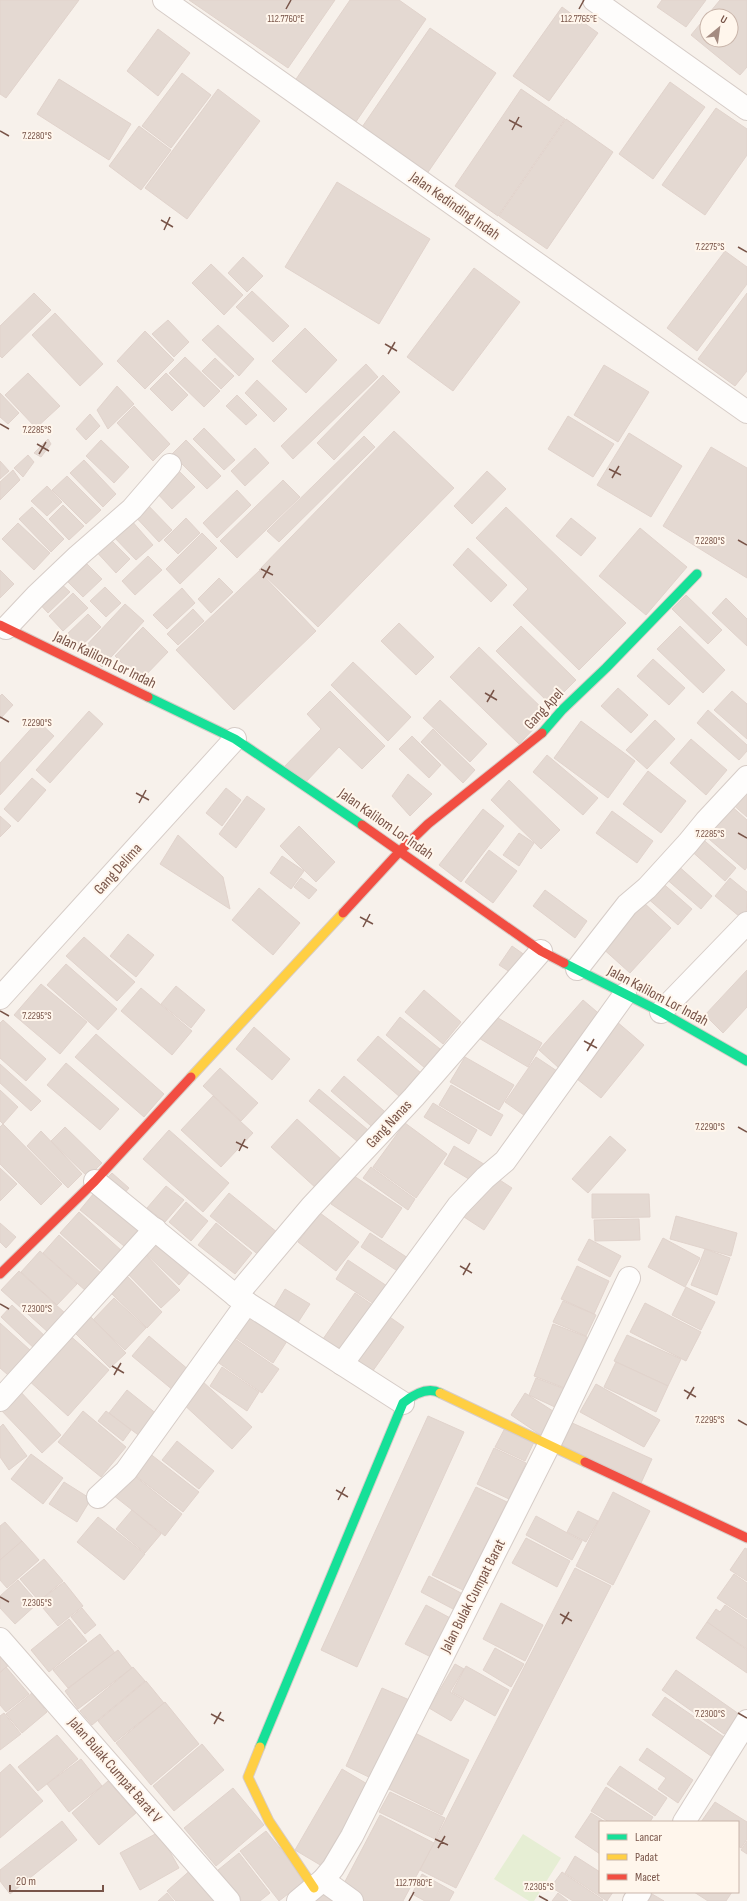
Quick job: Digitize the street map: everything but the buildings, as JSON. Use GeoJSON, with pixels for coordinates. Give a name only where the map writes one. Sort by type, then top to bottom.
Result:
{"type":"FeatureCollection","features":[{"type":"Feature","properties":{"kind":"street","name":"Jalan Kedinding Indah"},"geometry":{"type":"LineString","coordinates":[[164,0],[747,412]]}},
{"type":"Feature","properties":{"kind":"street"},"geometry":{"type":"LineString","coordinates":[[594,0],[747,109]]}},
{"type":"Feature","properties":{"kind":"street"},"geometry":{"type":"LineString","coordinates":[[3,627],[78,556],[132,509],[170,465]]}},
{"type":"Feature","properties":{"kind":"street","name":"Gang Apel"},"geometry":{"type":"LineString","coordinates":[[0,1274],[95,1180],[400,851],[428,824],[467,792],[538,738],[562,710],[606,668],[697,574]]}},
{"type":"Feature","properties":{"kind":"street","name":"Jalan Kalilom Lor Indah"},"geometry":{"type":"LineString","coordinates":[[3,627],[235,739],[400,851],[541,951],[661,1012],[747,1061]]}},
{"type":"Feature","properties":{"kind":"street","name":"Gang Delima"},"geometry":{"type":"LineString","coordinates":[[0,998],[235,739]]}},
{"type":"Feature","properties":{"kind":"street"},"geometry":{"type":"LineString","coordinates":[[577,969],[623,911],[688,843],[706,821],[747,777]]}},
{"type":"Feature","properties":{"kind":"street"},"geometry":{"type":"LineString","coordinates":[[661,1012],[747,923]]}},
{"type":"Feature","properties":{"kind":"street","name":"Gang Nanas"},"geometry":{"type":"LineString","coordinates":[[98,1498],[126,1471],[242,1300],[311,1207],[414,1097],[541,951]]}},
{"type":"Feature","properties":{"kind":"street"},"geometry":{"type":"LineString","coordinates":[[342,1364],[458,1206],[485,1178],[505,1161],[625,994]]}},
{"type":"Feature","properties":{"kind":"street"},"geometry":{"type":"LineString","coordinates":[[95,1180],[242,1300],[404,1403]]}},
{"type":"Feature","properties":{"kind":"street"},"geometry":{"type":"LineString","coordinates":[[0,1400],[154,1229]]}},
{"type":"Feature","properties":{"kind":"street","name":"Jalan Bulak Cumpat Barat"},"geometry":{"type":"LineString","coordinates":[[312,1890],[333,1868],[352,1836],[549,1446],[629,1278]]}},
{"type":"Feature","properties":{"kind":"street"},"geometry":{"type":"LineString","coordinates":[[352,1901],[312,1890],[264,1815],[248,1777],[404,1403],[413,1394],[425,1389],[438,1390],[549,1446],[747,1538]]}},
{"type":"Feature","properties":{"kind":"street","name":"Jalan Bulak Cumpat Barat V"},"geometry":{"type":"LineString","coordinates":[[0,1639],[229,1901]]}},
{"type":"Feature","properties":{"kind":"street"},"geometry":{"type":"LineString","coordinates":[[685,1821],[747,1721]]}},
{"type":"Feature","properties":{"kind":"green space"},"geometry":{"type":"Polygon","coordinates":[[[523,1834],[561,1858],[534,1901],[529,1901],[494,1879],[523,1834]]]}},
{"type":"Feature","properties":{"kind":"traffic: fast"},"geometry":{"type":"LineString","coordinates":[[542,733],[562,710],[606,668],[697,574]]}},
{"type":"Feature","properties":{"kind":"traffic: fast"},"geometry":{"type":"LineString","coordinates":[[148,697],[235,739],[362,825]]}},
{"type":"Feature","properties":{"kind":"traffic: fast"},"geometry":{"type":"LineString","coordinates":[[564,963],[661,1012],[747,1061]]}},
{"type":"Feature","properties":{"kind":"traffic: fast"},"geometry":{"type":"LineString","coordinates":[[260,1747],[403,1403],[420,1392],[430,1390],[440,1393]]}},
{"type":"Feature","properties":{"kind":"traffic: slow"},"geometry":{"type":"LineString","coordinates":[[191,1077],[343,913]]}},
{"type":"Feature","properties":{"kind":"traffic: slow"},"geometry":{"type":"LineString","coordinates":[[440,1393],[585,1462]]}},
{"type":"Feature","properties":{"kind":"traffic: slow"},"geometry":{"type":"LineString","coordinates":[[260,1747],[248,1777],[269,1821],[314,1888]]}},
{"type":"Feature","properties":{"kind":"traffic: jam"},"geometry":{"type":"LineString","coordinates":[[0,625],[148,697]]}},
{"type":"Feature","properties":{"kind":"traffic: jam"},"geometry":{"type":"LineString","coordinates":[[343,913],[400,851],[428,824],[542,733]]}},
{"type":"Feature","properties":{"kind":"traffic: jam"},"geometry":{"type":"LineString","coordinates":[[362,825],[541,951],[564,963]]}},
{"type":"Feature","properties":{"kind":"traffic: jam"},"geometry":{"type":"LineString","coordinates":[[0,1274],[95,1181],[191,1077]]}},
{"type":"Feature","properties":{"kind":"traffic: jam"},"geometry":{"type":"LineString","coordinates":[[585,1462],[747,1538]]}}]}
